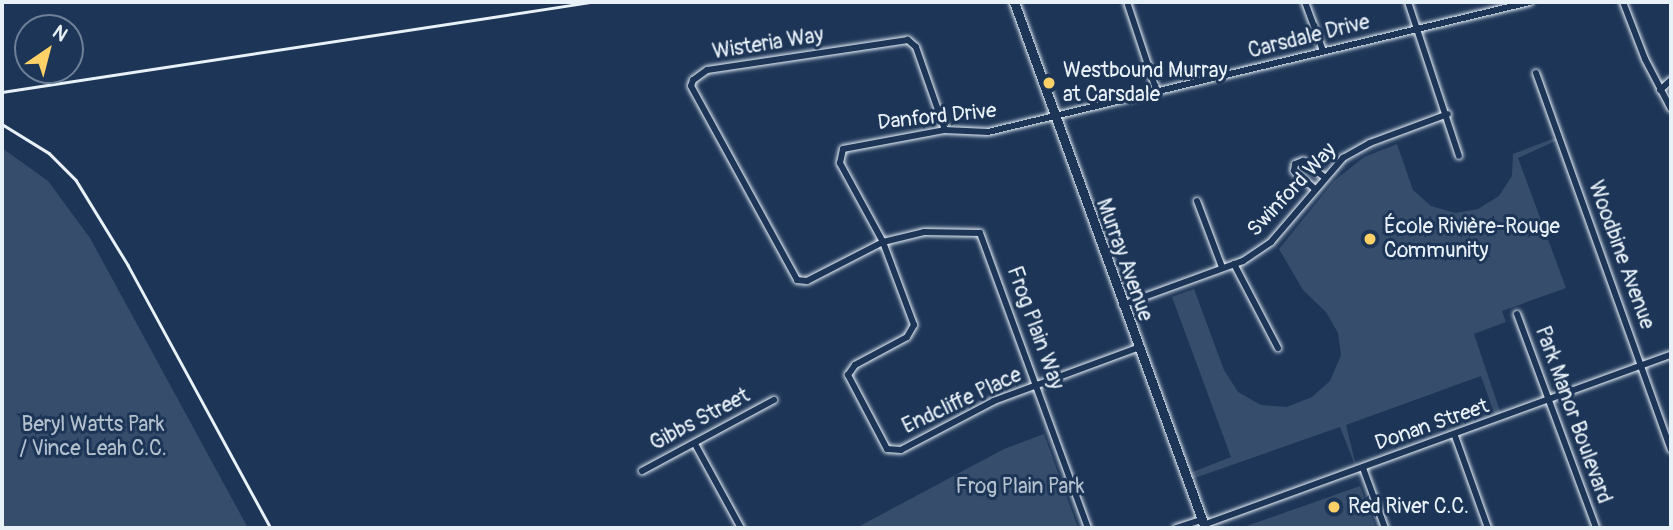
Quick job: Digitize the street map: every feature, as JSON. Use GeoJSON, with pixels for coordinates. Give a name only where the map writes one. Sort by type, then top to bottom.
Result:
{"type":"FeatureCollection","features":[{"type":"Feature","properties":{"kind":"street","name":"Murray Avenue"},"geometry":{"type":"LineString","coordinates":[[1014,2],[1202,525]]}},
{"type":"Feature","properties":{"kind":"street"},"geometry":{"type":"LineString","coordinates":[[1127,2],[1157,92]]}},
{"type":"Feature","properties":{"kind":"street"},"geometry":{"type":"LineString","coordinates":[[1305,2],[1323,51]]}},
{"type":"Feature","properties":{"kind":"street"},"geometry":{"type":"LineString","coordinates":[[1408,2],[1448,114],[1459,156]]}},
{"type":"Feature","properties":{"kind":"street","name":"Carsdale Drive"},"geometry":{"type":"LineString","coordinates":[[1055,117],[1510,4],[1530,2]]}},
{"type":"Feature","properties":{"kind":"street"},"geometry":{"type":"LineString","coordinates":[[1623,2],[1660,90],[1671,108]]}},
{"type":"Feature","properties":{"kind":"street","name":"Wisteria Way"},"geometry":{"type":"LineString","coordinates":[[883,242],[807,281],[797,280],[693,91],[693,80],[707,71],[908,40],[916,47],[944,131]]}},
{"type":"Feature","properties":{"kind":"street","name":"Woodbine Avenue"},"geometry":{"type":"LineString","coordinates":[[1536,73],[1671,450]]}},
{"type":"Feature","properties":{"kind":"street"},"geometry":{"type":"LineString","coordinates":[[1660,90],[1671,79]]}},
{"type":"Feature","properties":{"kind":"street","name":"Swinford Way"},"geometry":{"type":"LineString","coordinates":[[1122,305],[1234,264],[1271,242],[1324,177],[1355,150],[1448,114]]}},
{"type":"Feature","properties":{"kind":"street","name":"Danford Drive"},"geometry":{"type":"LineString","coordinates":[[883,242],[840,163],[843,149],[944,131],[988,132],[1055,117]]}},
{"type":"Feature","properties":{"kind":"street"},"geometry":{"type":"LineString","coordinates":[[1315,189],[1294,171],[1296,164],[1303,160],[1324,177]]}},
{"type":"Feature","properties":{"kind":"street"},"geometry":{"type":"LineString","coordinates":[[1197,201],[1222,267]]}},
{"type":"Feature","properties":{"kind":"street","name":"Frog Plain Way"},"geometry":{"type":"LineString","coordinates":[[883,242],[924,232],[980,233],[1088,528]]}},
{"type":"Feature","properties":{"kind":"street","name":"Endcliffe Place"},"geometry":{"type":"LineString","coordinates":[[883,242],[913,331],[855,365],[848,375],[887,449],[901,450],[994,401],[1137,348]]}},
{"type":"Feature","properties":{"kind":"street"},"geometry":{"type":"LineString","coordinates":[[1234,264],[1278,348]]}},
{"type":"Feature","properties":{"kind":"street","name":"Park Manor Boulevard"},"geometry":{"type":"LineString","coordinates":[[1517,314],[1596,528]]}},
{"type":"Feature","properties":{"kind":"street","name":"Donan Street"},"geometry":{"type":"LineString","coordinates":[[1202,525],[1455,436],[1671,355]]}},
{"type":"Feature","properties":{"kind":"street","name":"Gibbs Street"},"geometry":{"type":"LineString","coordinates":[[642,471],[774,400]]}},
{"type":"Feature","properties":{"kind":"street"},"geometry":{"type":"LineString","coordinates":[[1455,436],[1488,528]]}},
{"type":"Feature","properties":{"kind":"street"},"geometry":{"type":"LineString","coordinates":[[695,444],[741,528]]}},
{"type":"Feature","properties":{"kind":"street"},"geometry":{"type":"LineString","coordinates":[[1363,468],[1385,528]]}},
{"type":"Feature","properties":{"kind":"street"},"geometry":{"type":"LineString","coordinates":[[1176,528],[1202,525]]}},
{"type":"Feature","properties":{"kind":"green space"},"geometry":{"type":"Polygon","coordinates":[[[1555,138],[1560,139],[1518,158],[1566,288],[1502,311],[1506,322],[1474,334],[1502,417],[1496,419],[1481,376],[1346,425],[1357,470],[1340,427],[1192,479],[1190,473],[1231,457],[1172,297],[1194,289],[1224,370],[1238,392],[1261,405],[1287,407],[1312,397],[1330,381],[1341,355],[1338,333],[1326,312],[1303,290],[1279,249],[1334,181],[1364,157],[1397,144],[1413,190],[1431,206],[1455,213],[1478,209],[1499,196],[1512,176],[1513,154],[1555,138]]]}},
{"type":"Feature","properties":{"kind":"green space","name":"Beryl Watts Park / Vince Leah C.C."},"geometry":{"type":"Polygon","coordinates":[[[2,148],[48,181],[90,238],[248,528],[2,528],[2,148]]]}},
{"type":"Feature","properties":{"kind":"green space","name":"Frog Plain Park"},"geometry":{"type":"Polygon","coordinates":[[[1044,434],[1078,528],[856,528],[1004,449],[1044,434]]]}},
{"type":"Feature","properties":{"kind":"green space","name":"Red River C.C."},"geometry":{"type":"Polygon","coordinates":[[[1360,486],[1376,528],[1241,528],[1360,486]]]}},
{"type":"Feature","properties":{"kind":"railway"},"geometry":{"type":"LineString","coordinates":[[2,92],[591,2]]}},
{"type":"Feature","properties":{"kind":"railway"},"geometry":{"type":"LineString","coordinates":[[2,124],[49,153],[76,180],[128,265],[271,528]]}},
{"type":"Feature","properties":{"kind":"place","name":"Westbound Murray at Carsdale"},"geometry":{"type":"Point","coordinates":[1049,83]}},
{"type":"Feature","properties":{"kind":"place","name":"École Rivière-Rouge Community"},"geometry":{"type":"Point","coordinates":[1370,239]}},
{"type":"Feature","properties":{"kind":"place","name":"Red River C.C."},"geometry":{"type":"Point","coordinates":[1334,507]}}]}
